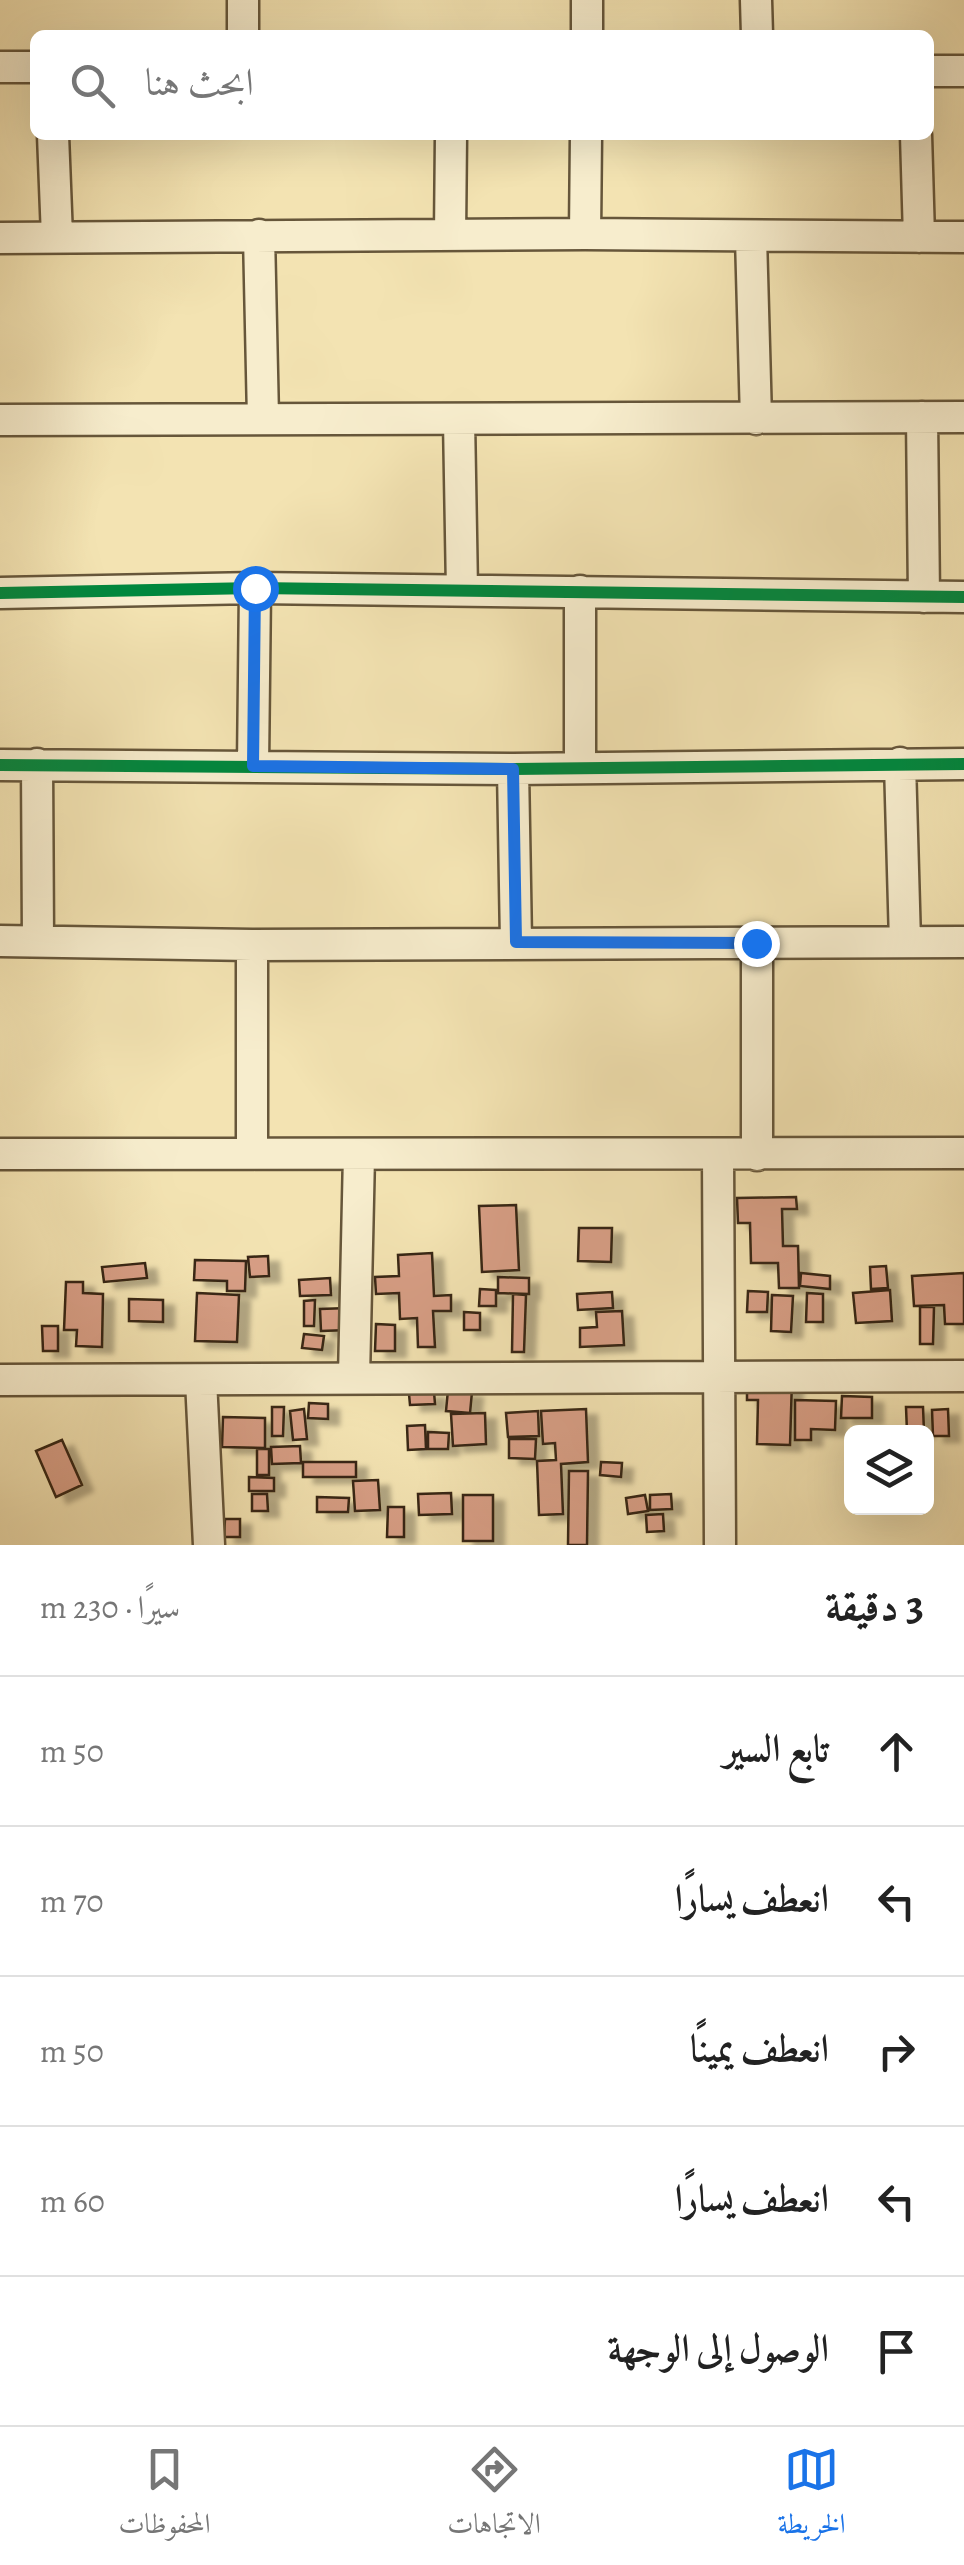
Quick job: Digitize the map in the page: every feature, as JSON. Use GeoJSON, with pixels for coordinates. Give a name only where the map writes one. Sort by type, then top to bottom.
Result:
{"type":"FeatureCollection","features":[{"type":"Feature","properties":{"kind":"street"},"geometry":{"type":"LineString","coordinates":[[243,0],[243,30]]}},
{"type":"Feature","properties":{"kind":"street"},"geometry":{"type":"LineString","coordinates":[[587,0],[587,30]]}},
{"type":"Feature","properties":{"kind":"street"},"geometry":{"type":"LineString","coordinates":[[756,0],[758,30]]}},
{"type":"Feature","properties":{"kind":"street"},"geometry":{"type":"LineString","coordinates":[[0,67],[30,67]]}},
{"type":"Feature","properties":{"kind":"street"},"geometry":{"type":"LineString","coordinates":[[934,70],[964,70]]}},
{"type":"Feature","properties":{"kind":"street"},"geometry":{"type":"LineString","coordinates":[[53,140],[57,237]]}},
{"type":"Feature","properties":{"kind":"street"},"geometry":{"type":"LineString","coordinates":[[450,235],[451,140]]}},
{"type":"Feature","properties":{"kind":"street"},"geometry":{"type":"LineString","coordinates":[[585,234],[586,140]]}},
{"type":"Feature","properties":{"kind":"street"},"geometry":{"type":"LineString","coordinates":[[916,140],[919,237]]}},
{"type":"Feature","properties":{"kind":"street"},"geometry":{"type":"LineString","coordinates":[[0,238],[585,234],[964,237]]}},
{"type":"Feature","properties":{"kind":"street"},"geometry":{"type":"LineString","coordinates":[[259,235],[263,418]]}},
{"type":"Feature","properties":{"kind":"street"},"geometry":{"type":"LineString","coordinates":[[751,237],[756,419]]}},
{"type":"Feature","properties":{"kind":"street"},"geometry":{"type":"LineString","coordinates":[[0,420],[964,416]]}},
{"type":"Feature","properties":{"kind":"street"},"geometry":{"type":"LineString","coordinates":[[922,417],[924,598]]}},
{"type":"Feature","properties":{"kind":"street"},"geometry":{"type":"LineString","coordinates":[[459,420],[462,590]]}},
{"type":"Feature","properties":{"kind":"street"},"geometry":{"type":"LineString","coordinates":[[0,593],[255,588],[964,597]]}},
{"type":"Feature","properties":{"kind":"street"},"geometry":{"type":"LineString","coordinates":[[253,766],[255,588]]}},
{"type":"Feature","properties":{"kind":"street"},"geometry":{"type":"LineString","coordinates":[[580,591],[580,768]]}},
{"type":"Feature","properties":{"kind":"street"},"geometry":{"type":"LineString","coordinates":[[0,764],[513,769],[964,764]]}},
{"type":"Feature","properties":{"kind":"street"},"geometry":{"type":"LineString","coordinates":[[37,764],[38,940]]}},
{"type":"Feature","properties":{"kind":"street"},"geometry":{"type":"LineString","coordinates":[[900,764],[905,942]]}},
{"type":"Feature","properties":{"kind":"street"},"geometry":{"type":"LineString","coordinates":[[513,769],[516,942]]}},
{"type":"Feature","properties":{"kind":"street"},"geometry":{"type":"LineString","coordinates":[[0,941],[964,942]]}},
{"type":"Feature","properties":{"kind":"street"},"geometry":{"type":"LineString","coordinates":[[756,943],[756,1155]]}},
{"type":"Feature","properties":{"kind":"street"},"geometry":{"type":"LineString","coordinates":[[252,944],[252,1154]]}},
{"type":"Feature","properties":{"kind":"street"},"geometry":{"type":"LineString","coordinates":[[0,1154],[964,1153]]}},
{"type":"Feature","properties":{"kind":"street"},"geometry":{"type":"LineString","coordinates":[[354,1378],[360,1155]]}},
{"type":"Feature","properties":{"kind":"street"},"geometry":{"type":"LineString","coordinates":[[718,1155],[720,1545]]}},
{"type":"Feature","properties":{"kind":"street"},"geometry":{"type":"LineString","coordinates":[[0,1380],[964,1376]]}},
{"type":"Feature","properties":{"kind":"street"},"geometry":{"type":"LineString","coordinates":[[201,1380],[209,1545]]}},
{"type":"Feature","properties":{"kind":"building"},"geometry":{"type":"Polygon","coordinates":[[[796,1197],[797,1209],[782,1209],[783,1246],[798,1246],[799,1288],[779,1288],[778,1263],[751,1263],[750,1223],[738,1223],[737,1198],[796,1197]]]}},
{"type":"Feature","properties":{"kind":"building"},"geometry":{"type":"Polygon","coordinates":[[[516,1205],[519,1270],[482,1272],[479,1206],[516,1205]]]}},
{"type":"Feature","properties":{"kind":"building"},"geometry":{"type":"Polygon","coordinates":[[[579,1228],[612,1228],[611,1262],[578,1261],[579,1228]]]}},
{"type":"Feature","properties":{"kind":"building"},"geometry":{"type":"Polygon","coordinates":[[[432,1253],[434,1296],[451,1295],[451,1311],[433,1311],[435,1347],[418,1347],[417,1318],[400,1319],[399,1293],[376,1294],[375,1277],[399,1276],[398,1255],[432,1253]]]}},
{"type":"Feature","properties":{"kind":"building"},"geometry":{"type":"Polygon","coordinates":[[[268,1256],[269,1276],[250,1277],[248,1257],[268,1256]]]}},
{"type":"Feature","properties":{"kind":"building"},"geometry":{"type":"Polygon","coordinates":[[[195,1260],[246,1261],[245,1291],[227,1291],[227,1281],[194,1280],[195,1260]]]}},
{"type":"Feature","properties":{"kind":"building"},"geometry":{"type":"Polygon","coordinates":[[[145,1263],[147,1278],[104,1282],[102,1267],[145,1263]]]}},
{"type":"Feature","properties":{"kind":"building"},"geometry":{"type":"Polygon","coordinates":[[[886,1266],[888,1288],[871,1289],[870,1267],[886,1266]]]}},
{"type":"Feature","properties":{"kind":"building"},"geometry":{"type":"Polygon","coordinates":[[[801,1273],[830,1276],[830,1289],[800,1286],[801,1273]]]}},
{"type":"Feature","properties":{"kind":"building"},"geometry":{"type":"Polygon","coordinates":[[[964,1273],[964,1324],[945,1324],[944,1305],[914,1306],[912,1276],[964,1273]]]}},
{"type":"Feature","properties":{"kind":"building"},"geometry":{"type":"Polygon","coordinates":[[[498,1277],[529,1278],[529,1294],[498,1293],[498,1277]]]}},
{"type":"Feature","properties":{"kind":"building"},"geometry":{"type":"Polygon","coordinates":[[[330,1278],[331,1295],[300,1296],[299,1280],[330,1278]]]}},
{"type":"Feature","properties":{"kind":"building"},"geometry":{"type":"Polygon","coordinates":[[[66,1282],[83,1282],[83,1293],[103,1294],[102,1347],[76,1346],[77,1330],[64,1330],[66,1282]]]}},
{"type":"Feature","properties":{"kind":"building"},"geometry":{"type":"Polygon","coordinates":[[[480,1289],[496,1290],[496,1306],[479,1306],[480,1289]]]}},
{"type":"Feature","properties":{"kind":"building"},"geometry":{"type":"Polygon","coordinates":[[[890,1290],[892,1321],[856,1323],[853,1293],[890,1290]]]}},
{"type":"Feature","properties":{"kind":"building"},"geometry":{"type":"Polygon","coordinates":[[[748,1291],[768,1292],[767,1312],[747,1312],[748,1291]]]}},
{"type":"Feature","properties":{"kind":"building"},"geometry":{"type":"Polygon","coordinates":[[[612,1292],[613,1308],[578,1310],[577,1294],[612,1292]]]}},
{"type":"Feature","properties":{"kind":"building"},"geometry":{"type":"Polygon","coordinates":[[[197,1293],[239,1295],[237,1342],[195,1341],[197,1293]]]}},
{"type":"Feature","properties":{"kind":"building"},"geometry":{"type":"Polygon","coordinates":[[[807,1293],[823,1294],[823,1322],[806,1322],[807,1293]]]}},
{"type":"Feature","properties":{"kind":"building"},"geometry":{"type":"Polygon","coordinates":[[[513,1294],[526,1295],[524,1352],[512,1352],[513,1294]]]}},
{"type":"Feature","properties":{"kind":"building"},"geometry":{"type":"Polygon","coordinates":[[[772,1295],[793,1296],[791,1332],[771,1331],[772,1295]]]}},
{"type":"Feature","properties":{"kind":"building"},"geometry":{"type":"Polygon","coordinates":[[[129,1299],[163,1300],[163,1322],[129,1321],[129,1299]]]}},
{"type":"Feature","properties":{"kind":"building"},"geometry":{"type":"Polygon","coordinates":[[[315,1300],[314,1326],[304,1326],[304,1301],[315,1300]]]}},
{"type":"Feature","properties":{"kind":"building"},"geometry":{"type":"Polygon","coordinates":[[[920,1307],[934,1307],[933,1344],[920,1344],[920,1307]]]}},
{"type":"Feature","properties":{"kind":"building"},"geometry":{"type":"Polygon","coordinates":[[[348,1308],[349,1330],[321,1331],[320,1309],[348,1308]]]}},
{"type":"Feature","properties":{"kind":"building"},"geometry":{"type":"Polygon","coordinates":[[[622,1311],[624,1345],[580,1347],[580,1328],[597,1327],[596,1312],[622,1311]]]}},
{"type":"Feature","properties":{"kind":"building"},"geometry":{"type":"Polygon","coordinates":[[[464,1312],[480,1313],[480,1330],[464,1330],[464,1312]]]}},
{"type":"Feature","properties":{"kind":"building"},"geometry":{"type":"Polygon","coordinates":[[[376,1324],[395,1325],[395,1351],[375,1351],[376,1324]]]}},
{"type":"Feature","properties":{"kind":"building"},"geometry":{"type":"Polygon","coordinates":[[[42,1326],[58,1326],[58,1351],[43,1351],[42,1326]]]}},
{"type":"Feature","properties":{"kind":"building"},"geometry":{"type":"Polygon","coordinates":[[[304,1334],[324,1336],[322,1350],[302,1348],[304,1334]]]}},
{"type":"Feature","properties":{"kind":"building"},"geometry":{"type":"Polygon","coordinates":[[[747,1379],[792,1380],[790,1445],[757,1444],[758,1400],[747,1400],[747,1379]]]}},
{"type":"Feature","properties":{"kind":"building"},"geometry":{"type":"Polygon","coordinates":[[[448,1390],[472,1392],[470,1413],[446,1411],[448,1390]]]}},
{"type":"Feature","properties":{"kind":"building"},"geometry":{"type":"Polygon","coordinates":[[[434,1392],[435,1404],[410,1405],[409,1394],[434,1392]]]}},
{"type":"Feature","properties":{"kind":"building"},"geometry":{"type":"Polygon","coordinates":[[[842,1396],[872,1397],[872,1418],[841,1418],[842,1396]]]}},
{"type":"Feature","properties":{"kind":"building"},"geometry":{"type":"Polygon","coordinates":[[[795,1400],[836,1401],[835,1430],[811,1429],[811,1440],[795,1440],[795,1400]]]}},
{"type":"Feature","properties":{"kind":"building"},"geometry":{"type":"Polygon","coordinates":[[[309,1403],[328,1404],[328,1419],[308,1418],[309,1403]]]}},
{"type":"Feature","properties":{"kind":"building"},"geometry":{"type":"Polygon","coordinates":[[[272,1407],[284,1407],[283,1436],[272,1436],[272,1407]]]}},
{"type":"Feature","properties":{"kind":"building"},"geometry":{"type":"Polygon","coordinates":[[[906,1407],[923,1407],[924,1425],[907,1425],[906,1407]]]}},
{"type":"Feature","properties":{"kind":"building"},"geometry":{"type":"Polygon","coordinates":[[[304,1409],[307,1439],[293,1440],[290,1411],[304,1409]]]}},
{"type":"Feature","properties":{"kind":"building"},"geometry":{"type":"Polygon","coordinates":[[[586,1409],[588,1462],[561,1464],[563,1514],[539,1515],[537,1461],[556,1460],[555,1443],[543,1444],[541,1411],[586,1409]]]}},
{"type":"Feature","properties":{"kind":"building"},"geometry":{"type":"Polygon","coordinates":[[[948,1409],[949,1436],[934,1436],[932,1410],[948,1409]]]}},
{"type":"Feature","properties":{"kind":"building"},"geometry":{"type":"Polygon","coordinates":[[[538,1411],[539,1436],[508,1437],[506,1413],[538,1411]]]}},
{"type":"Feature","properties":{"kind":"building"},"geometry":{"type":"Polygon","coordinates":[[[485,1413],[486,1444],[453,1446],[451,1414],[485,1413]]]}},
{"type":"Feature","properties":{"kind":"building"},"geometry":{"type":"Polygon","coordinates":[[[223,1417],[265,1418],[265,1448],[222,1447],[223,1417]]]}},
{"type":"Feature","properties":{"kind":"building"},"geometry":{"type":"Polygon","coordinates":[[[425,1425],[426,1449],[408,1450],[407,1426],[425,1425]]]}},
{"type":"Feature","properties":{"kind":"building"},"geometry":{"type":"Polygon","coordinates":[[[428,1432],[449,1433],[448,1449],[428,1449],[428,1432]]]}},
{"type":"Feature","properties":{"kind":"building"},"geometry":{"type":"Polygon","coordinates":[[[509,1439],[536,1439],[535,1459],[509,1458],[509,1439]]]}},
{"type":"Feature","properties":{"kind":"building"},"geometry":{"type":"Polygon","coordinates":[[[62,1440],[82,1485],[56,1497],[36,1451],[62,1440]]]}},
{"type":"Feature","properties":{"kind":"building"},"geometry":{"type":"Polygon","coordinates":[[[300,1446],[301,1463],[272,1464],[271,1447],[300,1446]]]}},
{"type":"Feature","properties":{"kind":"building"},"geometry":{"type":"Polygon","coordinates":[[[257,1449],[269,1449],[269,1475],[257,1475],[257,1449]]]}},
{"type":"Feature","properties":{"kind":"building"},"geometry":{"type":"Polygon","coordinates":[[[303,1462],[356,1462],[356,1477],[303,1477],[303,1462]]]}},
{"type":"Feature","properties":{"kind":"building"},"geometry":{"type":"Polygon","coordinates":[[[601,1462],[622,1463],[621,1477],[600,1475],[601,1462]]]}},
{"type":"Feature","properties":{"kind":"building"},"geometry":{"type":"Polygon","coordinates":[[[569,1471],[588,1471],[587,1545],[568,1545],[569,1471]]]}},
{"type":"Feature","properties":{"kind":"building"},"geometry":{"type":"Polygon","coordinates":[[[249,1477],[274,1478],[274,1491],[249,1491],[249,1477]]]}},
{"type":"Feature","properties":{"kind":"building"},"geometry":{"type":"Polygon","coordinates":[[[378,1480],[380,1510],[355,1511],[353,1481],[378,1480]]]}},
{"type":"Feature","properties":{"kind":"building"},"geometry":{"type":"Polygon","coordinates":[[[451,1493],[452,1514],[419,1515],[418,1494],[451,1493]]]}},
{"type":"Feature","properties":{"kind":"building"},"geometry":{"type":"Polygon","coordinates":[[[252,1494],[267,1494],[268,1511],[252,1511],[252,1494]]]}},
{"type":"Feature","properties":{"kind":"building"},"geometry":{"type":"Polygon","coordinates":[[[671,1494],[672,1509],[650,1510],[650,1495],[671,1494]]]}},
{"type":"Feature","properties":{"kind":"building"},"geometry":{"type":"Polygon","coordinates":[[[463,1495],[493,1495],[493,1541],[463,1541],[463,1495]]]}},
{"type":"Feature","properties":{"kind":"building"},"geometry":{"type":"Polygon","coordinates":[[[645,1495],[648,1511],[628,1514],[626,1498],[645,1495]]]}},
{"type":"Feature","properties":{"kind":"building"},"geometry":{"type":"Polygon","coordinates":[[[317,1497],[349,1498],[348,1512],[317,1512],[317,1497]]]}},
{"type":"Feature","properties":{"kind":"building"},"geometry":{"type":"Polygon","coordinates":[[[388,1507],[404,1507],[404,1537],[387,1537],[388,1507]]]}},
{"type":"Feature","properties":{"kind":"building"},"geometry":{"type":"Polygon","coordinates":[[[663,1514],[664,1531],[647,1532],[646,1515],[663,1514]]]}},
{"type":"Feature","properties":{"kind":"building"},"geometry":{"type":"Polygon","coordinates":[[[225,1519],[240,1519],[240,1537],[224,1537],[225,1519]]]}},
{"type":"Feature","properties":{"kind":"cycle path"},"geometry":{"type":"LineString","coordinates":[[0,593],[255,588],[964,597]]}},
{"type":"Feature","properties":{"kind":"cycle path"},"geometry":{"type":"LineString","coordinates":[[0,765],[513,769],[964,764]]}},
{"type":"Feature","properties":{"kind":"route"},"geometry":{"type":"LineString","coordinates":[[255,588],[253,766],[513,769],[516,942],[756,943]]}}]}
